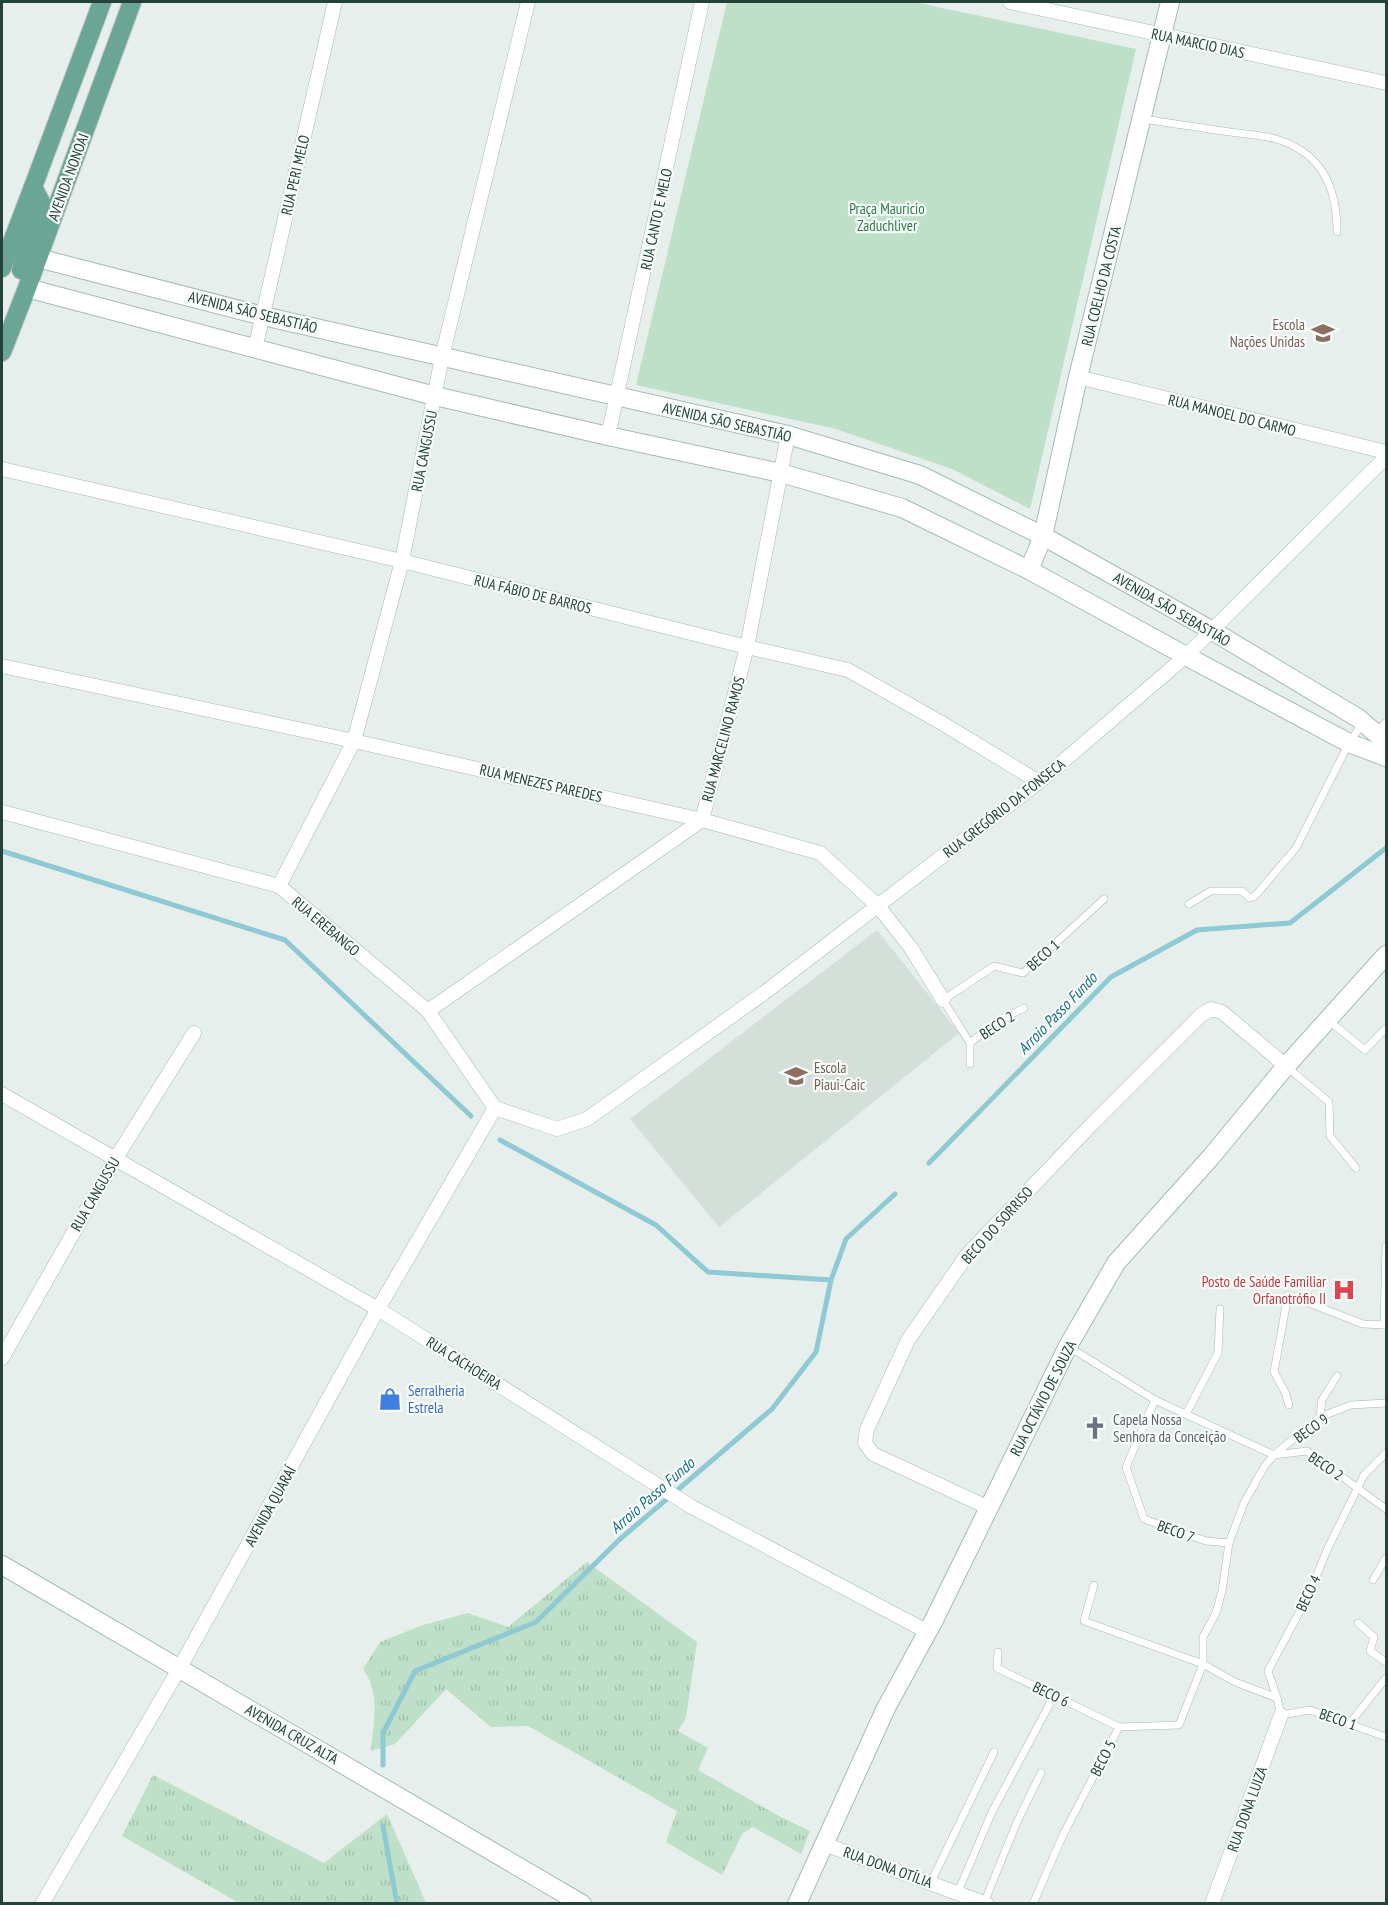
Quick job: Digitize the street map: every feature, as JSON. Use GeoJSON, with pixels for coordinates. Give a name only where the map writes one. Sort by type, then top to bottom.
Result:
{"type":"FeatureCollection","features":[{"type":"Feature","properties":{"kind":"main road","name":"AVENIDA NONOAI"},"geometry":{"type":"LineString","coordinates":[[2,268],[102,2]]}},
{"type":"Feature","properties":{"kind":"main road","name":"AVENIDA NONOAI"},"geometry":{"type":"LineString","coordinates":[[2,352],[132,2]]}},
{"type":"Feature","properties":{"kind":"main road"},"geometry":{"type":"LineString","coordinates":[[27,288],[19,282],[19,278],[41,202],[33,187]]}},
{"type":"Feature","properties":{"kind":"street","name":"RUA PERI MELO"},"geometry":{"type":"LineString","coordinates":[[255,349],[335,2]]}},
{"type":"Feature","properties":{"kind":"street","name":"RUA CANGUSSU"},"geometry":{"type":"LineString","coordinates":[[279,886],[354,741],[402,561],[442,357],[528,2]]}},
{"type":"Feature","properties":{"kind":"street","name":"RUA CANTO E MELO"},"geometry":{"type":"LineString","coordinates":[[608,436],[702,2]]}},
{"type":"Feature","properties":{"kind":"street","name":"RUA MARCIO DIAS"},"geometry":{"type":"LineString","coordinates":[[1010,2],[1386,82]]}},
{"type":"Feature","properties":{"kind":"street","name":"RUA COELHO DA COSTA"},"geometry":{"type":"LineString","coordinates":[[1029,570],[1043,536],[1078,377],[1170,2]]}},
{"type":"Feature","properties":{"kind":"street","name":"AVENIDA SÃO SEBASTIÃO"},"geometry":{"type":"LineString","coordinates":[[38,258],[263,316],[788,435],[921,475],[1043,536],[1210,630],[1378,730]]}},
{"type":"Feature","properties":{"kind":"street"},"geometry":{"type":"LineString","coordinates":[[27,288],[435,396],[608,436],[781,472],[902,508],[1029,570],[1186,656],[1357,746],[1386,758]]}},
{"type":"Feature","properties":{"kind":"street","name":"RUA MANOEL DO CARMO"},"geometry":{"type":"LineString","coordinates":[[1078,377],[1386,452]]}},
{"type":"Feature","properties":{"kind":"street","name":"RUA MARCELINO RAMOS"},"geometry":{"type":"LineString","coordinates":[[428,1011],[702,820],[747,647],[788,435]]}},
{"type":"Feature","properties":{"kind":"street","name":"RUA GREGÓRIO DA FONSECA"},"geometry":{"type":"LineString","coordinates":[[495,1108],[557,1130],[587,1119],[764,993],[1039,782],[1186,656],[1386,457]]}},
{"type":"Feature","properties":{"kind":"street","name":"RUA FÁBIO DE BARROS"},"geometry":{"type":"LineString","coordinates":[[2,469],[402,561],[848,670],[1039,782]]}},
{"type":"Feature","properties":{"kind":"street","name":"RUA MENEZES PAREDES"},"geometry":{"type":"LineString","coordinates":[[2,666],[354,741],[702,820],[820,853],[878,906],[911,948],[943,1000]]}},
{"type":"Feature","properties":{"kind":"street","name":"RUA EREBANGO"},"geometry":{"type":"LineString","coordinates":[[2,812],[279,886],[428,1011],[495,1108]]}},
{"type":"Feature","properties":{"kind":"street","name":"RUA OCTÁVIO DE SOUZA"},"geometry":{"type":"LineString","coordinates":[[797,1904],[881,1718],[928,1632],[1068,1346],[1116,1263],[1211,1157],[1286,1066],[1386,955]]}},
{"type":"Feature","properties":{"kind":"street","name":"BECO DO SORRISO"},"geometry":{"type":"LineString","coordinates":[[989,1508],[873,1454],[865,1443],[867,1429],[908,1340],[974,1247],[1200,1016],[1211,1009],[1222,1012],[1286,1066]]}},
{"type":"Feature","properties":{"kind":"street","name":"RUA CANGUSSU"},"geometry":{"type":"LineString","coordinates":[[2,1358],[116,1158],[194,1033]]}},
{"type":"Feature","properties":{"kind":"street","name":"RUA CACHOEIRA"},"geometry":{"type":"LineString","coordinates":[[2,1094],[378,1309],[692,1507],[928,1632]]}},
{"type":"Feature","properties":{"kind":"street","name":"AVENIDA QUARAÍ"},"geometry":{"type":"LineString","coordinates":[[42,1904],[179,1669],[378,1309],[495,1108]]}},
{"type":"Feature","properties":{"kind":"street","name":"AVENIDA CRUZ ALTA"},"geometry":{"type":"LineString","coordinates":[[2,1564],[582,1904]]}},
{"type":"Feature","properties":{"kind":"street","name":"RUA DONA LUIZA"},"geometry":{"type":"LineString","coordinates":[[1212,1904],[1281,1715]]}},
{"type":"Feature","properties":{"kind":"street","name":"RUA DONA OTÍLIA"},"geometry":{"type":"LineString","coordinates":[[824,1844],[985,1903]]}},
{"type":"Feature","properties":{"kind":"lane"},"geometry":{"type":"LineString","coordinates":[[1142,119],[1276,139],[1303,152],[1320,168],[1330,184],[1337,210],[1337,232]]}},
{"type":"Feature","properties":{"kind":"lane"},"geometry":{"type":"LineString","coordinates":[[1189,904],[1211,891],[1242,891],[1250,898],[1255,896],[1296,848],[1357,746],[1378,730]]}},
{"type":"Feature","properties":{"kind":"lane"},"geometry":{"type":"LineString","coordinates":[[1357,746],[1378,730]]}},
{"type":"Feature","properties":{"kind":"lane","name":"BECO 1"},"geometry":{"type":"LineString","coordinates":[[943,1000],[994,966],[1023,974],[1104,900]]}},
{"type":"Feature","properties":{"kind":"lane","name":"RUA MENEZES PAREDES"},"geometry":{"type":"LineString","coordinates":[[943,1000],[970,1043]]}},
{"type":"Feature","properties":{"kind":"lane","name":"BECO 2"},"geometry":{"type":"LineString","coordinates":[[970,1043],[998,1021],[1024,1008]]}},
{"type":"Feature","properties":{"kind":"lane"},"geometry":{"type":"LineString","coordinates":[[1328,1020],[1365,1050],[1386,1030]]}},
{"type":"Feature","properties":{"kind":"lane"},"geometry":{"type":"LineString","coordinates":[[970,1043],[970,1064]]}},
{"type":"Feature","properties":{"kind":"lane"},"geometry":{"type":"LineString","coordinates":[[1286,1066],[1329,1102],[1330,1136],[1356,1168]]}},
{"type":"Feature","properties":{"kind":"lane"},"geometry":{"type":"LineString","coordinates":[[1289,1405],[1274,1372],[1288,1295],[1363,1324],[1385,1325],[1386,1246]]}},
{"type":"Feature","properties":{"kind":"lane"},"geometry":{"type":"LineString","coordinates":[[1186,1414],[1218,1353],[1220,1309]]}},
{"type":"Feature","properties":{"kind":"lane"},"geometry":{"type":"LineString","coordinates":[[1068,1346],[1155,1400],[1274,1455],[1264,1467],[1244,1503],[1229,1543],[1219,1602],[1203,1637],[1203,1664]]}},
{"type":"Feature","properties":{"kind":"lane"},"geometry":{"type":"LineString","coordinates":[[1320,1417],[1322,1400],[1337,1376]]}},
{"type":"Feature","properties":{"kind":"lane","name":"BECO 7"},"geometry":{"type":"LineString","coordinates":[[1155,1400],[1126,1467],[1144,1519],[1206,1541],[1229,1543]]}},
{"type":"Feature","properties":{"kind":"lane","name":"BECO 9"},"geometry":{"type":"LineString","coordinates":[[1274,1455],[1320,1417],[1351,1405],[1386,1403]]}},
{"type":"Feature","properties":{"kind":"lane","name":"BECO 2"},"geometry":{"type":"LineString","coordinates":[[1274,1455],[1306,1451],[1386,1509]]}},
{"type":"Feature","properties":{"kind":"lane","name":"BECO 4"},"geometry":{"type":"LineString","coordinates":[[1277,1698],[1268,1671],[1311,1592],[1327,1550],[1357,1487],[1364,1475],[1386,1453]]}},
{"type":"Feature","properties":{"kind":"lane"},"geometry":{"type":"LineString","coordinates":[[1373,1580],[1386,1558]]}},
{"type":"Feature","properties":{"kind":"lane"},"geometry":{"type":"LineString","coordinates":[[1094,1585],[1084,1621],[1203,1664],[1235,1682],[1277,1698],[1281,1715]]}},
{"type":"Feature","properties":{"kind":"lane"},"geometry":{"type":"LineString","coordinates":[[1358,1623],[1374,1637],[1370,1651],[1386,1662]]}},
{"type":"Feature","properties":{"kind":"lane","name":"BECO 6"},"geometry":{"type":"LineString","coordinates":[[998,1652],[997,1668],[1119,1727]]}},
{"type":"Feature","properties":{"kind":"lane","name":"BECO 5"},"geometry":{"type":"LineString","coordinates":[[1033,1904],[1063,1835],[1119,1727],[1179,1725],[1203,1664]]}},
{"type":"Feature","properties":{"kind":"lane"},"geometry":{"type":"LineString","coordinates":[[1350,1723],[1386,1678]]}},
{"type":"Feature","properties":{"kind":"lane"},"geometry":{"type":"LineString","coordinates":[[958,1892],[992,1812],[1054,1696]]}},
{"type":"Feature","properties":{"kind":"lane","name":"BECO 1"},"geometry":{"type":"LineString","coordinates":[[1281,1715],[1310,1710],[1386,1737]]}},
{"type":"Feature","properties":{"kind":"lane"},"geometry":{"type":"LineString","coordinates":[[931,1882],[994,1752]]}},
{"type":"Feature","properties":{"kind":"lane"},"geometry":{"type":"LineString","coordinates":[[985,1903],[1017,1822],[1041,1773]]}},
{"type":"Feature","properties":{"kind":"shaded area","name":"Escola Piaui-Caic"},"geometry":{"type":"Polygon","coordinates":[[[877,930],[959,1033],[719,1227],[630,1119],[877,930]]]}},
{"type":"Feature","properties":{"kind":"green space","name":"Praça Mauricio Zaduchliver"},"geometry":{"type":"Polygon","coordinates":[[[727,2],[914,2],[1136,49],[1030,509],[952,469],[836,429],[636,385],[727,2]]]}},
{"type":"Feature","properties":{"kind":"green space"},"geometry":{"type":"Polygon","coordinates":[[[587,1562],[697,1642],[686,1718],[678,1731],[708,1748],[698,1770],[775,1814],[810,1831],[801,1854],[753,1827],[742,1834],[722,1875],[666,1842],[677,1811],[528,1726],[491,1727],[446,1689],[395,1744],[371,1751],[374,1698],[369,1678],[363,1669],[380,1642],[423,1625],[468,1613],[508,1627],[587,1562]]]}},
{"type":"Feature","properties":{"kind":"green space"},"geometry":{"type":"Polygon","coordinates":[[[153,1775],[324,1863],[387,1814],[426,1903],[239,1903],[122,1836],[153,1775]]]}},
{"type":"Feature","properties":{"kind":"waterway","name":"Arroio Passo Fundo"},"geometry":{"type":"LineString","coordinates":[[929,1163],[1111,977],[1197,930],[1290,923],[1386,848]]}},
{"type":"Feature","properties":{"kind":"waterway"},"geometry":{"type":"LineString","coordinates":[[2,851],[285,940],[471,1116]]}},
{"type":"Feature","properties":{"kind":"waterway"},"geometry":{"type":"LineString","coordinates":[[500,1140],[656,1225],[708,1272],[831,1280]]}},
{"type":"Feature","properties":{"kind":"waterway","name":"Arroio Passo Fundo"},"geometry":{"type":"LineString","coordinates":[[383,1765],[383,1733],[415,1671],[536,1622],[619,1540],[772,1409],[816,1352],[831,1280],[846,1239],[895,1194]]}},
{"type":"Feature","properties":{"kind":"waterway","name":"Arroio Passo Fundo"},"geometry":{"type":"LineString","coordinates":[[383,1826],[397,1904]]}},
{"type":"Feature","properties":{"kind":"place","name":"Escola Nações Unidas"},"geometry":{"type":"Point","coordinates":[1323,333]}},
{"type":"Feature","properties":{"kind":"place","name":"Escola Piaui-Caic"},"geometry":{"type":"Point","coordinates":[796,1076]}},
{"type":"Feature","properties":{"kind":"place","name":"Posto de Saúde Familiar Orfanotrófio II"},"geometry":{"type":"Point","coordinates":[1344,1290]}},
{"type":"Feature","properties":{"kind":"place","name":"Serralheria Estrela"},"geometry":{"type":"Point","coordinates":[390,1399]}},
{"type":"Feature","properties":{"kind":"place","name":"Capela Nossa Senhora da Conceição"},"geometry":{"type":"Point","coordinates":[1095,1428]}}]}
